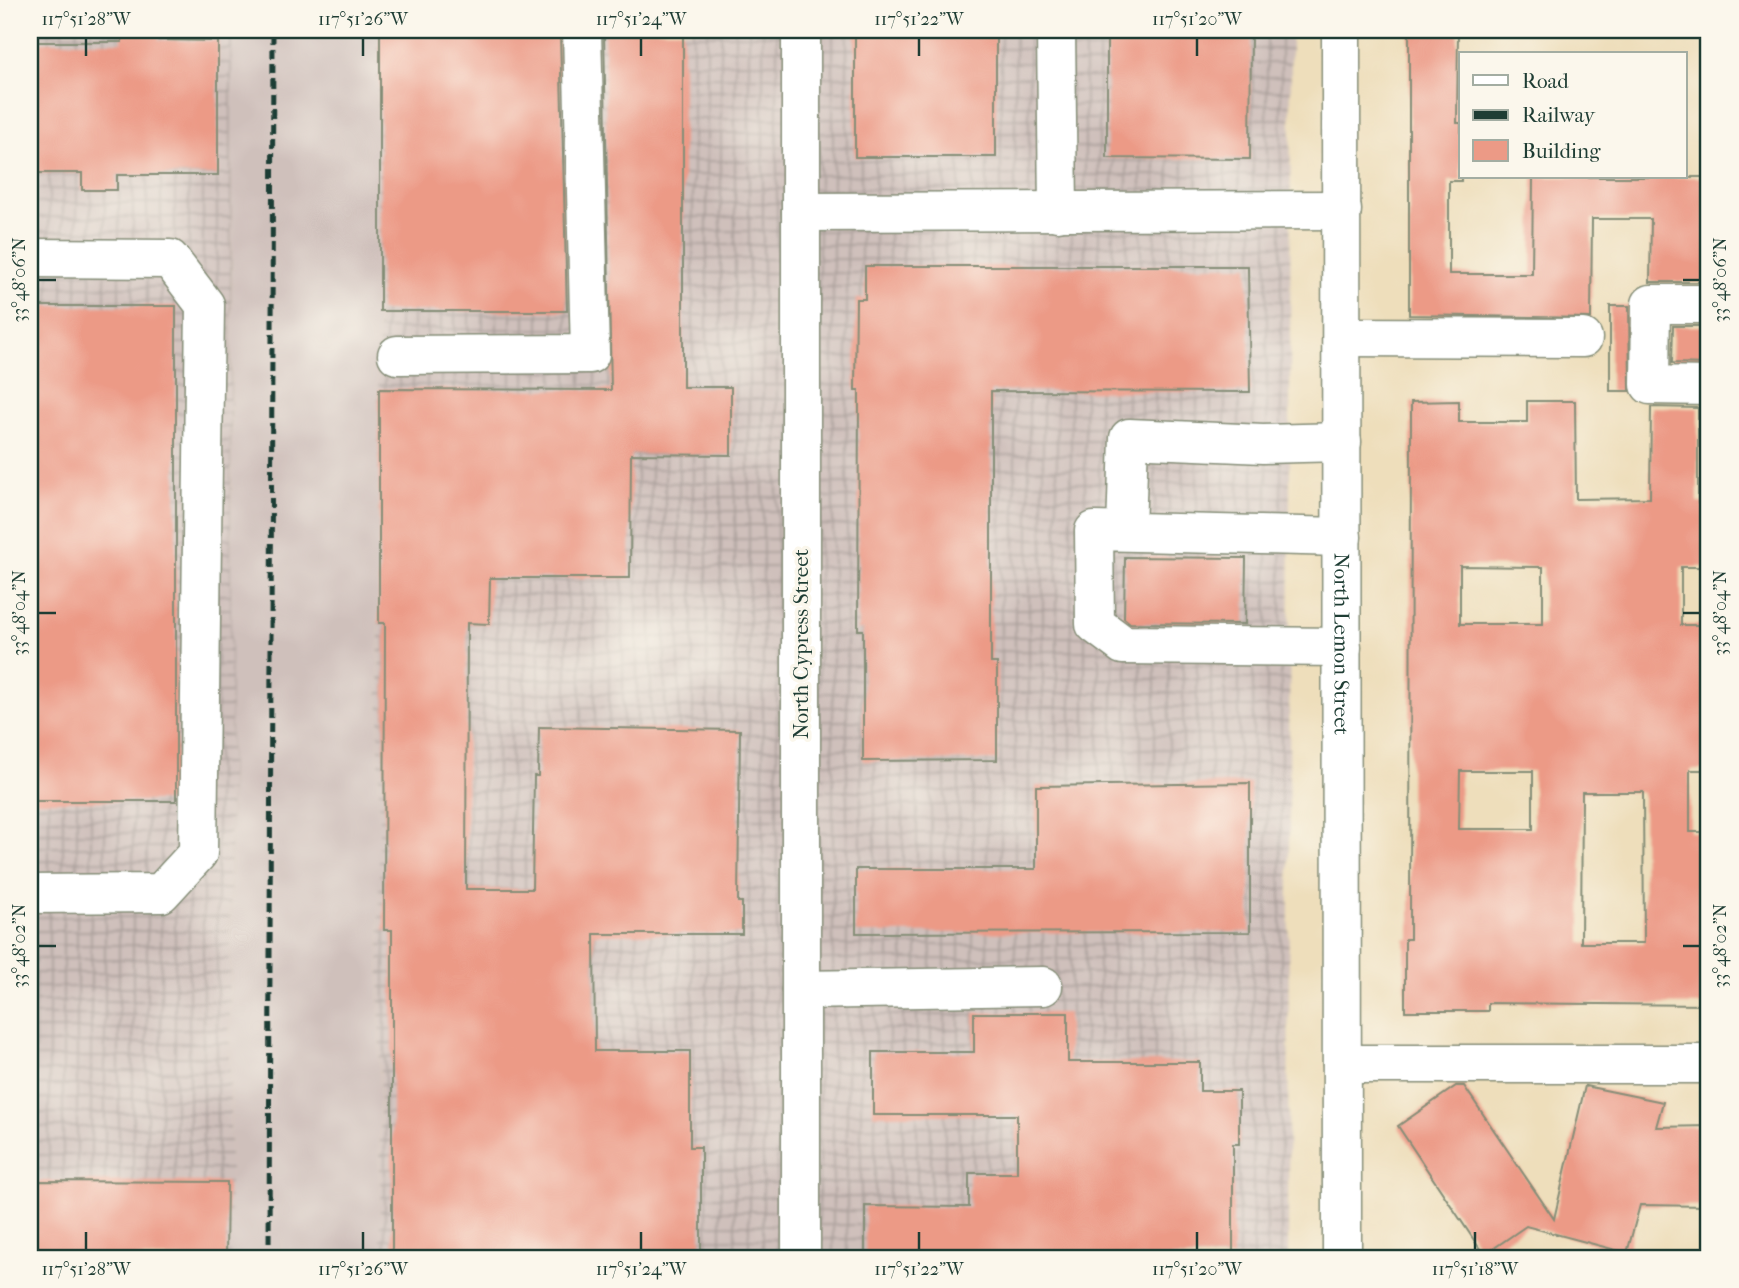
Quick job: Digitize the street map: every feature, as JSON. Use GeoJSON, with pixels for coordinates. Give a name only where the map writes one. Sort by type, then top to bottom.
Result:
{"type":"FeatureCollection","features":[{"type":"Feature","properties":{"kind":"street"},"geometry":{"type":"LineString","coordinates":[[397,355],[590,354],[582,30]]}},
{"type":"Feature","properties":{"kind":"street","name":"North Cypress Street"},"geometry":{"type":"LineString","coordinates":[[801,30],[801,1258]]}},
{"type":"Feature","properties":{"kind":"street"},"geometry":{"type":"LineString","coordinates":[[1056,30],[1058,212]]}},
{"type":"Feature","properties":{"kind":"street","name":"North Lemon Street"},"geometry":{"type":"LineString","coordinates":[[1341,30],[1342,1258]]}},
{"type":"Feature","properties":{"kind":"street"},"geometry":{"type":"LineString","coordinates":[[801,212],[1342,209]]}},
{"type":"Feature","properties":{"kind":"street"},"geometry":{"type":"LineString","coordinates":[[30,258],[170,259],[205,305],[198,853],[162,893],[30,894]]}},
{"type":"Feature","properties":{"kind":"street"},"geometry":{"type":"LineString","coordinates":[[1709,304],[1651,304],[1650,385],[1709,386]]}},
{"type":"Feature","properties":{"kind":"street"},"geometry":{"type":"LineString","coordinates":[[1342,337],[1583,338]]}},
{"type":"Feature","properties":{"kind":"street"},"geometry":{"type":"LineString","coordinates":[[1126,531],[1129,438],[1263,444],[1342,442]]}},
{"type":"Feature","properties":{"kind":"street"},"geometry":{"type":"LineString","coordinates":[[1342,537],[1094,531],[1095,624],[1123,645],[1342,647]]}},
{"type":"Feature","properties":{"kind":"street"},"geometry":{"type":"LineString","coordinates":[[801,990],[1044,986]]}},
{"type":"Feature","properties":{"kind":"street"},"geometry":{"type":"LineString","coordinates":[[1342,1064],[1709,1064]]}},
{"type":"Feature","properties":{"kind":"shaded area"},"geometry":{"type":"Polygon","coordinates":[[[30,30],[232,30],[230,1258],[30,1258],[30,30]]]}},
{"type":"Feature","properties":{"kind":"shaded area"},"geometry":{"type":"Polygon","coordinates":[[[232,30],[377,30],[380,1258],[230,1258],[232,30]]]}},
{"type":"Feature","properties":{"kind":"shaded area"},"geometry":{"type":"Polygon","coordinates":[[[377,30],[1291,30],[1288,1258],[380,1258],[377,30]]]}},
{"type":"Feature","properties":{"kind":"building"},"geometry":{"type":"Polygon","coordinates":[[[122,30],[159,30],[159,40],[218,41],[218,175],[117,175],[117,190],[82,190],[82,173],[30,173],[30,42],[122,42],[122,30]]]}},
{"type":"Feature","properties":{"kind":"building"},"geometry":{"type":"Polygon","coordinates":[[[610,30],[683,30],[683,387],[731,387],[731,455],[631,454],[630,578],[490,578],[489,624],[467,623],[466,889],[532,889],[534,776],[538,776],[539,727],[740,730],[738,902],[742,902],[742,934],[594,934],[595,1051],[690,1051],[690,1147],[701,1147],[701,1258],[392,1258],[392,930],[384,930],[385,623],[379,623],[379,389],[611,390],[604,33],[610,33],[610,30]]]}},
{"type":"Feature","properties":{"kind":"building"},"geometry":{"type":"Polygon","coordinates":[[[855,30],[996,30],[996,157],[855,157],[855,30]]]}},
{"type":"Feature","properties":{"kind":"building"},"geometry":{"type":"Polygon","coordinates":[[[1107,30],[1251,30],[1250,159],[1107,158],[1107,30]]]}},
{"type":"Feature","properties":{"kind":"building"},"geometry":{"type":"Polygon","coordinates":[[[1409,30],[1458,30],[1457,123],[1461,181],[1449,181],[1449,274],[1532,274],[1533,178],[1709,177],[1709,282],[1650,282],[1651,219],[1592,219],[1591,318],[1409,315],[1409,30]]]}},
{"type":"Feature","properties":{"kind":"building"},"geometry":{"type":"Polygon","coordinates":[[[380,33],[560,33],[567,311],[380,311],[380,33]]]}},
{"type":"Feature","properties":{"kind":"building"},"geometry":{"type":"Polygon","coordinates":[[[865,266],[1248,266],[1250,392],[991,391],[991,663],[997,663],[997,760],[863,761],[863,630],[858,630],[859,390],[855,390],[856,299],[865,299],[865,266]]]}},
{"type":"Feature","properties":{"kind":"building"},"geometry":{"type":"Polygon","coordinates":[[[30,306],[176,306],[176,801],[30,801],[30,306]]]}},
{"type":"Feature","properties":{"kind":"building"},"geometry":{"type":"Polygon","coordinates":[[[1610,306],[1629,306],[1630,391],[1610,391],[1610,306]]]}},
{"type":"Feature","properties":{"kind":"building"},"geometry":{"type":"Polygon","coordinates":[[[1673,326],[1709,326],[1709,364],[1672,363],[1673,326]]]}},
{"type":"Feature","properties":{"kind":"building"},"geometry":{"type":"Polygon","coordinates":[[[1459,401],[1459,422],[1527,422],[1527,401],[1575,401],[1576,499],[1650,498],[1651,407],[1698,408],[1698,503],[1709,503],[1709,567],[1681,567],[1681,625],[1709,625],[1709,770],[1690,770],[1690,832],[1709,832],[1708,1005],[1488,1003],[1488,1011],[1405,1011],[1405,939],[1410,939],[1411,402],[1459,401]],[[1460,566],[1460,624],[1543,624],[1543,567],[1460,566]],[[1460,771],[1459,829],[1533,829],[1533,771],[1460,771]],[[1582,792],[1581,943],[1644,943],[1643,792],[1582,792]]]}},
{"type":"Feature","properties":{"kind":"building"},"geometry":{"type":"Polygon","coordinates":[[[1125,557],[1246,558],[1245,624],[1130,623],[1124,618],[1125,557]]]}},
{"type":"Feature","properties":{"kind":"building"},"geometry":{"type":"Polygon","coordinates":[[[1250,783],[1250,932],[856,933],[856,869],[1036,869],[1036,786],[1250,783]]]}},
{"type":"Feature","properties":{"kind":"building"},"geometry":{"type":"Polygon","coordinates":[[[974,1013],[1068,1013],[1068,1062],[1200,1062],[1200,1091],[1239,1091],[1239,1144],[1233,1144],[1233,1257],[865,1258],[865,1206],[969,1207],[969,1173],[1017,1173],[1017,1115],[873,1115],[873,1052],[974,1052],[974,1013]]]}},
{"type":"Feature","properties":{"kind":"building"},"geometry":{"type":"Polygon","coordinates":[[[1456,1086],[1464,1086],[1554,1219],[1585,1086],[1663,1102],[1656,1127],[1709,1126],[1709,1206],[1640,1205],[1627,1253],[1526,1226],[1484,1255],[1398,1126],[1456,1086]]]}},
{"type":"Feature","properties":{"kind":"building"},"geometry":{"type":"Polygon","coordinates":[[[30,1181],[227,1182],[226,1258],[30,1258],[30,1181]]]}},
{"type":"Feature","properties":{"kind":"railway"},"geometry":{"type":"LineString","coordinates":[[269,1258],[273,30]]}}]}
